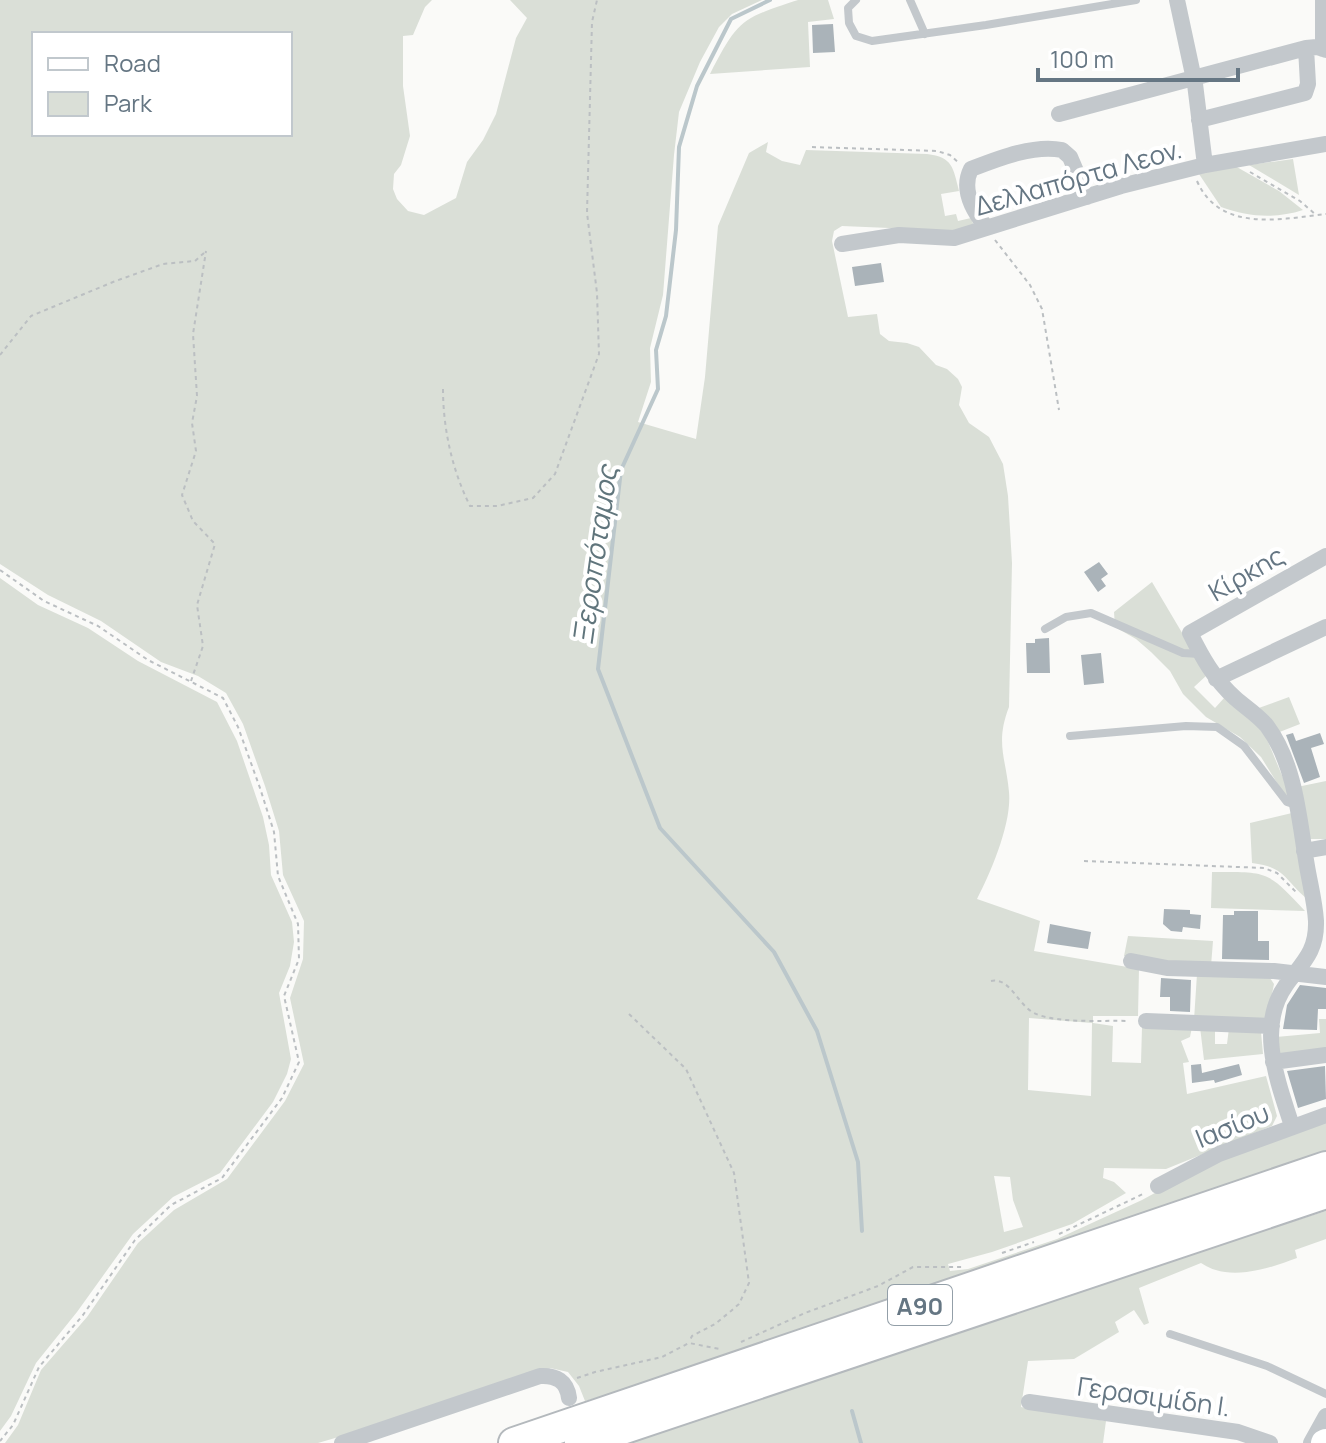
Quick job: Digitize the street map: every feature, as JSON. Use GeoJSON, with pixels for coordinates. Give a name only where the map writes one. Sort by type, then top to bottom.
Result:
{"type":"FeatureCollection","features":[{"type":"Feature","properties":{"kind":"highway","name":"Α90"},"geometry":{"type":"LineString","coordinates":[[514,1443],[1326,1167]]}},
{"type":"Feature","properties":{"kind":"highway","name":"Α90"},"geometry":{"type":"LineString","coordinates":[[580,1443],[1326,1193]]}},
{"type":"Feature","properties":{"kind":"street"},"geometry":{"type":"LineString","coordinates":[[1177,0],[1199,120],[1199,167]]}},
{"type":"Feature","properties":{"kind":"street"},"geometry":{"type":"LineString","coordinates":[[1199,120],[1305,93],[1324,26],[1323,0]]}},
{"type":"Feature","properties":{"kind":"street"},"geometry":{"type":"LineString","coordinates":[[1059,114],[1193,76],[1318,49]]}},
{"type":"Feature","properties":{"kind":"street","name":"Δελλαπόρτα Λεον."},"geometry":{"type":"LineString","coordinates":[[842,244],[899,235],[954,238],[1199,167],[1326,144]]}},
{"type":"Feature","properties":{"kind":"street"},"geometry":{"type":"LineString","coordinates":[[986,227],[977,216],[967,191],[969,171],[995,160],[1034,150],[1062,150],[1070,157],[1087,197]]}},
{"type":"Feature","properties":{"kind":"street","name":"Κίρκης"},"geometry":{"type":"LineString","coordinates":[[1201,654],[1190,633],[1326,556]]}},
{"type":"Feature","properties":{"kind":"street"},"geometry":{"type":"LineString","coordinates":[[1216,679],[1326,627]]}},
{"type":"Feature","properties":{"kind":"street"},"geometry":{"type":"LineString","coordinates":[[1201,654],[1216,679],[1266,725],[1283,758],[1297,806],[1319,917],[1311,951],[1278,1001],[1272,1026],[1273,1062],[1292,1126]]}},
{"type":"Feature","properties":{"kind":"street"},"geometry":{"type":"LineString","coordinates":[[1304,851],[1326,847]]}},
{"type":"Feature","properties":{"kind":"street"},"geometry":{"type":"LineString","coordinates":[[1131,961],[1181,969],[1262,970],[1326,977]]}},
{"type":"Feature","properties":{"kind":"street"},"geometry":{"type":"LineString","coordinates":[[1146,1021],[1272,1026]]}},
{"type":"Feature","properties":{"kind":"street"},"geometry":{"type":"LineString","coordinates":[[1273,1062],[1326,1055]]}},
{"type":"Feature","properties":{"kind":"street","name":"Ιασίου"},"geometry":{"type":"LineString","coordinates":[[1158,1186],[1219,1154],[1326,1115]]}},
{"type":"Feature","properties":{"kind":"street"},"geometry":{"type":"LineString","coordinates":[[342,1443],[540,1376],[554,1377],[567,1392]]}},
{"type":"Feature","properties":{"kind":"street","name":"Γερασιμίδη Ι."},"geometry":{"type":"LineString","coordinates":[[1029,1402],[1227,1430],[1270,1443]]}},
{"type":"Feature","properties":{"kind":"street"},"geometry":{"type":"LineString","coordinates":[[1311,1443],[1326,1416]]}},
{"type":"Feature","properties":{"kind":"lane"},"geometry":{"type":"LineString","coordinates":[[856,0],[847,13],[853,32],[859,39],[872,41],[1136,0]]}},
{"type":"Feature","properties":{"kind":"lane"},"geometry":{"type":"LineString","coordinates":[[910,0],[925,34]]}},
{"type":"Feature","properties":{"kind":"lane"},"geometry":{"type":"LineString","coordinates":[[1045,629],[1066,617],[1091,613],[1183,653],[1201,654]]}},
{"type":"Feature","properties":{"kind":"lane"},"geometry":{"type":"LineString","coordinates":[[1070,736],[1186,726],[1217,727],[1244,746],[1287,802],[1297,806]]}},
{"type":"Feature","properties":{"kind":"lane"},"geometry":{"type":"LineString","coordinates":[[1170,1334],[1267,1366],[1326,1394]]}},
{"type":"Feature","properties":{"kind":"path"},"geometry":{"type":"LineString","coordinates":[[443,389],[443,415],[459,484],[470,506],[497,506],[533,498],[555,474],[599,354],[597,293],[587,213],[592,22],[597,0]]}},
{"type":"Feature","properties":{"kind":"path"},"geometry":{"type":"LineString","coordinates":[[812,147],[937,151],[950,155],[969,171]]}},
{"type":"Feature","properties":{"kind":"path"},"geometry":{"type":"LineString","coordinates":[[1241,159],[1244,167],[1300,201],[1316,215]]}},
{"type":"Feature","properties":{"kind":"path"},"geometry":{"type":"LineString","coordinates":[[1199,167],[1203,195],[1220,209],[1238,217],[1265,221],[1326,214]]}},
{"type":"Feature","properties":{"kind":"path"},"geometry":{"type":"LineString","coordinates":[[986,227],[1030,285],[1042,309],[1059,410]]}},
{"type":"Feature","properties":{"kind":"path"},"geometry":{"type":"LineString","coordinates":[[0,355],[31,316],[163,264],[195,261],[206,251],[193,334],[197,396],[192,423],[196,451],[182,495],[193,521],[215,544],[197,605],[203,646],[191,682]]}},
{"type":"Feature","properties":{"kind":"path"},"geometry":{"type":"LineString","coordinates":[[0,570],[44,601],[98,626],[148,660],[223,698],[238,727],[274,832],[278,876],[298,924],[299,959],[284,996],[299,1062],[282,1098],[222,1178],[171,1205],[135,1240],[83,1315],[39,1367],[13,1425],[0,1441]]}},
{"type":"Feature","properties":{"kind":"path"},"geometry":{"type":"LineString","coordinates":[[1084,861],[1264,868],[1277,873],[1319,917]]}},
{"type":"Feature","properties":{"kind":"path"},"geometry":{"type":"LineString","coordinates":[[991,981],[1005,982],[1023,1006],[1043,1016],[1146,1021]]}},
{"type":"Feature","properties":{"kind":"path"},"geometry":{"type":"LineString","coordinates":[[629,1014],[686,1069],[734,1173],[749,1283],[739,1304],[710,1327],[692,1336],[689,1343]]}},
{"type":"Feature","properties":{"kind":"path"},"geometry":{"type":"LineString","coordinates":[[1058,1234],[1158,1186]]}},
{"type":"Feature","properties":{"kind":"path"},"geometry":{"type":"LineString","coordinates":[[993,1256],[1046,1239]]}},
{"type":"Feature","properties":{"kind":"path"},"geometry":{"type":"LineString","coordinates":[[732,1345],[878,1286],[913,1267],[953,1268],[971,1264]]}},
{"type":"Feature","properties":{"kind":"path"},"geometry":{"type":"LineString","coordinates":[[567,1392],[595,1372],[662,1357],[689,1343],[719,1349]]}},
{"type":"Feature","properties":{"kind":"green space"},"geometry":{"type":"Polygon","coordinates":[[[0,0],[432,0],[425,7],[413,35],[403,36],[403,86],[410,136],[401,165],[394,174],[393,189],[408,211],[424,215],[456,198],[467,162],[496,114],[516,38],[527,18],[510,0],[762,0],[732,14],[719,27],[679,112],[663,295],[650,348],[651,382],[638,422],[696,439],[705,377],[718,226],[749,153],[768,142],[766,152],[782,161],[800,165],[806,150],[927,154],[947,161],[959,191],[941,194],[945,216],[956,214],[958,221],[971,218],[974,226],[960,231],[842,226],[834,231],[832,241],[848,317],[877,314],[880,334],[889,341],[919,347],[936,365],[947,369],[958,379],[962,387],[959,405],[969,423],[989,437],[1003,464],[1012,563],[1009,707],[1002,741],[1009,804],[999,847],[977,899],[1040,921],[1034,951],[1139,969],[1138,1016],[1093,1016],[1093,1023],[1113,1026],[1112,1062],[1141,1063],[1142,1027],[1192,1027],[1190,1037],[1181,1041],[1189,1062],[1183,1063],[1187,1094],[1266,1076],[1277,1116],[1272,1126],[1166,1169],[1104,1168],[1103,1178],[1114,1182],[1126,1193],[1072,1224],[948,1264],[950,1271],[968,1269],[1057,1239],[1142,1200],[1208,1164],[1326,1121],[1326,1159],[952,1277],[661,1379],[585,1401],[579,1386],[568,1372],[550,1368],[318,1443],[5,1443],[18,1425],[41,1370],[87,1317],[138,1243],[174,1210],[227,1179],[285,1101],[304,1064],[290,998],[303,959],[304,921],[283,875],[279,831],[243,724],[226,693],[198,676],[161,662],[101,621],[48,595],[0,564],[0,0]],[[1029,1018],[1028,1090],[1091,1096],[1092,1023],[1029,1018]],[[994,1176],[1004,1232],[1023,1227],[1013,1200],[1010,1177],[994,1176]]]}},
{"type":"Feature","properties":{"kind":"green space"},"geometry":{"type":"Polygon","coordinates":[[[798,0],[828,0],[834,19],[808,22],[810,67],[710,74],[727,42],[743,24],[764,12],[798,0]]]}},
{"type":"Feature","properties":{"kind":"green space"},"geometry":{"type":"Polygon","coordinates":[[[1293,159],[1299,195],[1249,165],[1293,159]]]}},
{"type":"Feature","properties":{"kind":"green space"},"geometry":{"type":"Polygon","coordinates":[[[1235,166],[1279,191],[1303,210],[1262,216],[1221,207],[1199,174],[1235,166]]]}},
{"type":"Feature","properties":{"kind":"green space"},"geometry":{"type":"Polygon","coordinates":[[[0,578],[38,605],[88,628],[138,661],[217,702],[237,741],[263,817],[271,875],[292,922],[294,942],[290,966],[279,993],[291,1059],[273,1102],[220,1173],[173,1197],[133,1234],[36,1363],[11,1416],[0,1431],[0,578]]]}},
{"type":"Feature","properties":{"kind":"green space"},"geometry":{"type":"Polygon","coordinates":[[[1152,582],[1207,675],[1194,687],[1215,708],[1225,697],[1256,724],[1266,737],[1291,797],[1287,799],[1261,757],[1240,737],[1206,717],[1183,694],[1170,671],[1151,652],[1115,627],[1114,612],[1152,582]]]}},
{"type":"Feature","properties":{"kind":"green space"},"geometry":{"type":"Polygon","coordinates":[[[1289,697],[1300,724],[1277,733],[1256,709],[1289,697]]]}},
{"type":"Feature","properties":{"kind":"green space"},"geometry":{"type":"Polygon","coordinates":[[[1326,781],[1326,839],[1309,839],[1297,787],[1326,781]]]}},
{"type":"Feature","properties":{"kind":"green space"},"geometry":{"type":"Polygon","coordinates":[[[1292,813],[1306,898],[1278,871],[1252,863],[1250,823],[1292,813]]]}},
{"type":"Feature","properties":{"kind":"green space"},"geometry":{"type":"Polygon","coordinates":[[[1212,872],[1245,872],[1265,876],[1305,911],[1211,908],[1212,872]]]}},
{"type":"Feature","properties":{"kind":"green space"},"geometry":{"type":"Polygon","coordinates":[[[1128,936],[1213,941],[1211,966],[1155,962],[1124,956],[1128,936]]]}},
{"type":"Feature","properties":{"kind":"green space"},"geometry":{"type":"Polygon","coordinates":[[[1197,974],[1270,978],[1274,984],[1267,1019],[1194,1020],[1197,974]]]}},
{"type":"Feature","properties":{"kind":"green space"},"geometry":{"type":"Polygon","coordinates":[[[1319,1019],[1326,1019],[1326,1049],[1278,1056],[1276,1037],[1320,1033],[1319,1019]]]}},
{"type":"Feature","properties":{"kind":"green space"},"geometry":{"type":"Polygon","coordinates":[[[1200,1027],[1215,1028],[1215,1044],[1227,1044],[1229,1028],[1261,1032],[1263,1054],[1204,1060],[1200,1027]]]}},
{"type":"Feature","properties":{"kind":"green space"},"geometry":{"type":"Polygon","coordinates":[[[1326,1211],[1326,1239],[1295,1250],[1297,1258],[1236,1273],[1212,1269],[1201,1263],[1139,1288],[1149,1323],[1144,1325],[1134,1310],[1115,1322],[1119,1332],[1074,1359],[1028,1361],[1021,1407],[1106,1421],[1103,1443],[614,1443],[928,1337],[1326,1211]]]}},
{"type":"Feature","properties":{"kind":"building"},"geometry":{"type":"Polygon","coordinates":[[[833,24],[835,52],[813,53],[812,25],[833,24]]]}},
{"type":"Feature","properties":{"kind":"building"},"geometry":{"type":"Polygon","coordinates":[[[881,263],[884,282],[855,286],[852,267],[881,263]]]}},
{"type":"Feature","properties":{"kind":"building"},"geometry":{"type":"Polygon","coordinates":[[[1099,562],[1108,574],[1101,579],[1106,586],[1098,592],[1084,572],[1099,562]]]}},
{"type":"Feature","properties":{"kind":"building"},"geometry":{"type":"Polygon","coordinates":[[[1049,638],[1050,673],[1027,673],[1026,643],[1049,638]]]}},
{"type":"Feature","properties":{"kind":"building"},"geometry":{"type":"Polygon","coordinates":[[[1101,653],[1104,683],[1084,685],[1081,655],[1101,653]]]}},
{"type":"Feature","properties":{"kind":"building"},"geometry":{"type":"Polygon","coordinates":[[[1293,733],[1296,741],[1320,733],[1324,744],[1311,748],[1320,777],[1304,783],[1286,735],[1293,733]]]}},
{"type":"Feature","properties":{"kind":"building"},"geometry":{"type":"Polygon","coordinates":[[[1164,909],[1190,910],[1190,914],[1201,915],[1200,929],[1183,927],[1182,932],[1171,931],[1163,924],[1164,909]]]}},
{"type":"Feature","properties":{"kind":"building"},"geometry":{"type":"Polygon","coordinates":[[[1234,911],[1258,911],[1258,941],[1269,941],[1269,960],[1222,959],[1223,915],[1234,915],[1234,911]]]}},
{"type":"Feature","properties":{"kind":"building"},"geometry":{"type":"Polygon","coordinates":[[[1050,924],[1091,932],[1088,949],[1047,943],[1050,924]]]}},
{"type":"Feature","properties":{"kind":"building"},"geometry":{"type":"Polygon","coordinates":[[[1161,978],[1191,980],[1190,1012],[1170,1011],[1170,997],[1160,997],[1161,978]]]}},
{"type":"Feature","properties":{"kind":"building"},"geometry":{"type":"Polygon","coordinates":[[[1300,985],[1326,988],[1326,1009],[1318,1009],[1317,1030],[1283,1029],[1287,1005],[1300,985]]]}},
{"type":"Feature","properties":{"kind":"building"},"geometry":{"type":"Polygon","coordinates":[[[1201,1064],[1202,1073],[1239,1064],[1242,1075],[1215,1083],[1214,1080],[1192,1083],[1191,1065],[1201,1064]]]}},
{"type":"Feature","properties":{"kind":"building"},"geometry":{"type":"Polygon","coordinates":[[[1325,1066],[1326,1099],[1298,1108],[1287,1071],[1325,1066]]]}},
{"type":"Feature","properties":{"kind":"waterway","name":"Ξεροπόταμος"},"geometry":{"type":"LineString","coordinates":[[770,0],[731,19],[697,86],[679,147],[676,230],[666,316],[656,350],[658,389],[621,470],[598,669],[660,828],[774,952],[817,1031],[858,1162],[862,1231]]}},
{"type":"Feature","properties":{"kind":"waterway","name":"Ξεροπόταμος"},"geometry":{"type":"LineString","coordinates":[[852,1411],[861,1443]]}}]}
